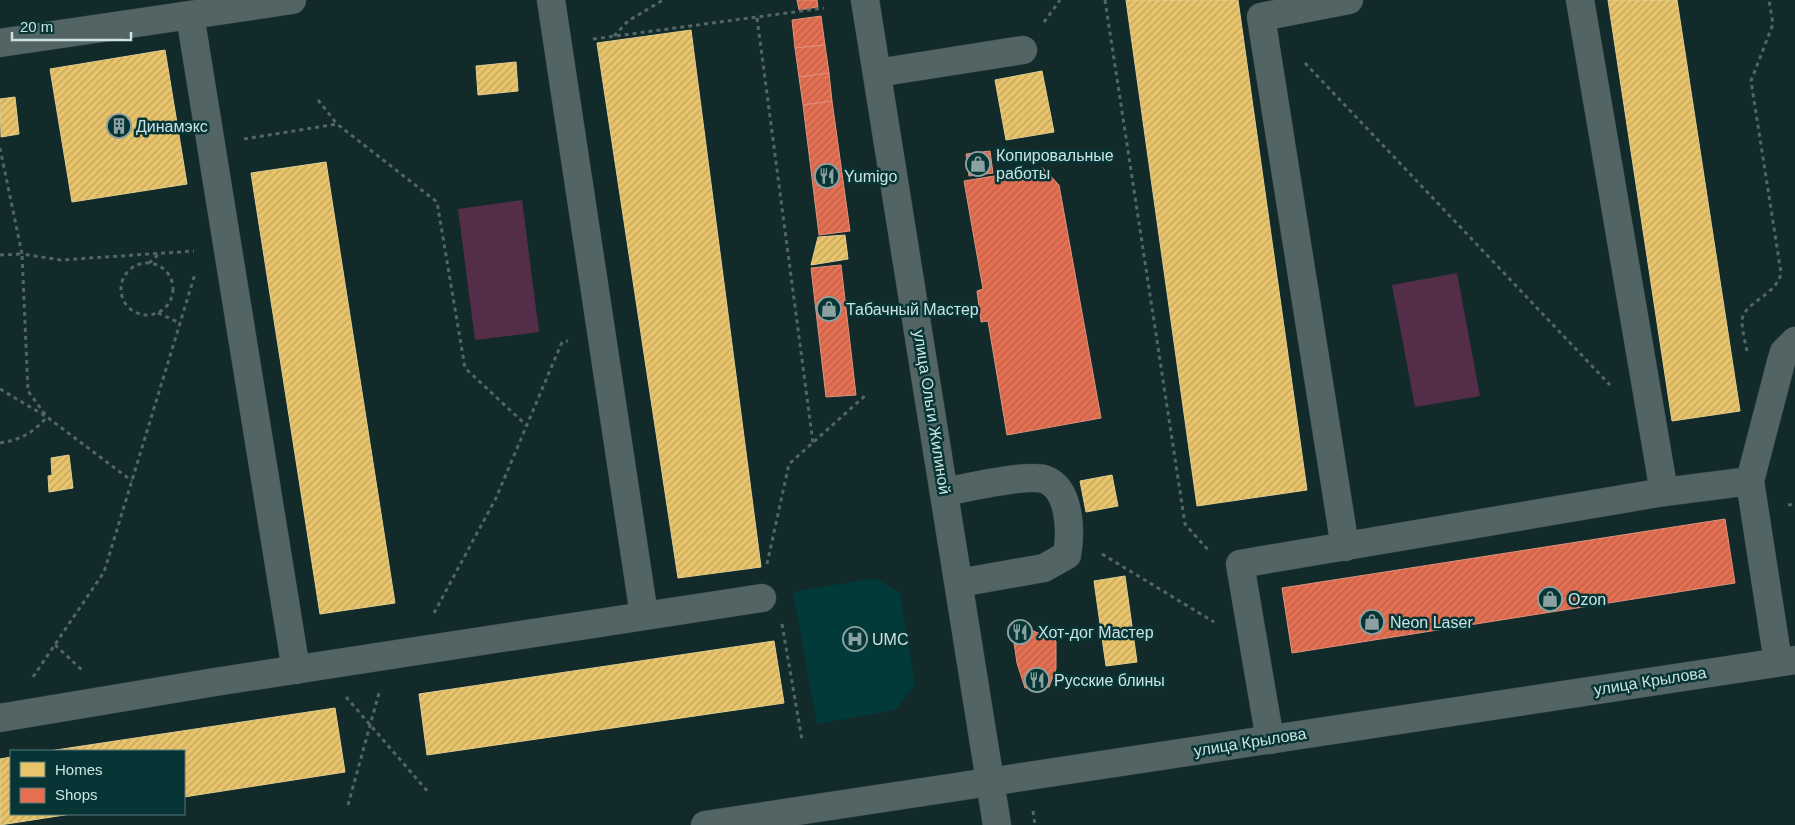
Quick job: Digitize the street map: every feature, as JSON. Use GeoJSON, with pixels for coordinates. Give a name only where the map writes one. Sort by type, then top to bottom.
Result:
{"type":"FeatureCollection","features":[{"type":"Feature","properties":{"kind":"street"},"geometry":{"type":"LineString","coordinates":[[0,43],[292,0]]}},
{"type":"Feature","properties":{"kind":"street"},"geometry":{"type":"LineString","coordinates":[[551,0],[644,615]]}},
{"type":"Feature","properties":{"kind":"street","name":"улица Ольги Жилиной"},"geometry":{"type":"LineString","coordinates":[[866,0],[997,825]]}},
{"type":"Feature","properties":{"kind":"street"},"geometry":{"type":"LineString","coordinates":[[1345,547],[1261,17],[1349,0]]}},
{"type":"Feature","properties":{"kind":"street"},"geometry":{"type":"LineString","coordinates":[[1580,0],[1664,492]]}},
{"type":"Feature","properties":{"kind":"street"},"geometry":{"type":"LineString","coordinates":[[190,15],[211,144],[215,249],[308,668]]}},
{"type":"Feature","properties":{"kind":"street"},"geometry":{"type":"LineString","coordinates":[[877,73],[1023,50]]}},
{"type":"Feature","properties":{"kind":"street"},"geometry":{"type":"LineString","coordinates":[[1787,661],[1750,480],[1784,352],[1795,341]]}},
{"type":"Feature","properties":{"kind":"street"},"geometry":{"type":"LineString","coordinates":[[944,492],[1022,479],[1044,479],[1059,489],[1068,514],[1070,534],[1067,555],[1044,568],[959,584]]}},
{"type":"Feature","properties":{"kind":"street"},"geometry":{"type":"LineString","coordinates":[[1270,740],[1240,564],[1664,492],[1750,480]]}},
{"type":"Feature","properties":{"kind":"street"},"geometry":{"type":"LineString","coordinates":[[3,718],[401,653],[762,598]]}},
{"type":"Feature","properties":{"kind":"street","name":"улица Крылова"},"geometry":{"type":"LineString","coordinates":[[705,825],[1787,661]]}},
{"type":"Feature","properties":{"kind":"path"},"geometry":{"type":"LineString","coordinates":[[614,36],[628,21],[663,0]]}},
{"type":"Feature","properties":{"kind":"path"},"geometry":{"type":"LineString","coordinates":[[1105,0],[1186,524],[1222,566],[1240,564]]}},
{"type":"Feature","properties":{"kind":"path"},"geometry":{"type":"LineString","coordinates":[[1747,355],[1742,322],[1745,312],[1775,287],[1781,273],[1751,81],[1773,24],[1769,0]]}},
{"type":"Feature","properties":{"kind":"path"},"geometry":{"type":"LineString","coordinates":[[557,44],[824,8]]}},
{"type":"Feature","properties":{"kind":"path"},"geometry":{"type":"LineString","coordinates":[[757,18],[813,443]]}},
{"type":"Feature","properties":{"kind":"path"},"geometry":{"type":"LineString","coordinates":[[1302,60],[1613,388]]}},
{"type":"Feature","properties":{"kind":"path"},"geometry":{"type":"LineString","coordinates":[[318,100],[337,124],[437,202],[465,368],[526,425]]}},
{"type":"Feature","properties":{"kind":"path"},"geometry":{"type":"LineString","coordinates":[[211,144],[337,124]]}},
{"type":"Feature","properties":{"kind":"path"},"geometry":{"type":"LineString","coordinates":[[0,148],[22,254],[28,391],[47,417]]}},
{"type":"Feature","properties":{"kind":"path"},"geometry":{"type":"LineString","coordinates":[[0,255],[22,254],[61,260],[215,249]]}},
{"type":"Feature","properties":{"kind":"path"},"geometry":{"type":"LineString","coordinates":[[3,718],[104,572],[180,323],[215,249]]}},
{"type":"Feature","properties":{"kind":"path"},"geometry":{"type":"LineString","coordinates":[[148,263],[164,269],[172,285],[169,301],[157,312],[149,314],[133,311],[123,298],[121,290],[125,274],[131,268],[148,263],[160,254]]}},
{"type":"Feature","properties":{"kind":"path"},"geometry":{"type":"LineString","coordinates":[[157,312],[180,323]]}},
{"type":"Feature","properties":{"kind":"path"},"geometry":{"type":"LineString","coordinates":[[348,805],[370,725],[401,653],[496,498],[562,342],[602,338]]}},
{"type":"Feature","properties":{"kind":"path"},"geometry":{"type":"LineString","coordinates":[[0,388],[47,417],[132,480]]}},
{"type":"Feature","properties":{"kind":"path"},"geometry":{"type":"LineString","coordinates":[[768,561],[789,464],[867,394]]}},
{"type":"Feature","properties":{"kind":"path"},"geometry":{"type":"LineString","coordinates":[[0,443],[17,441],[37,429],[47,417]]}},
{"type":"Feature","properties":{"kind":"path"},"geometry":{"type":"LineString","coordinates":[[1070,534],[1217,624]]}},
{"type":"Feature","properties":{"kind":"path"},"geometry":{"type":"LineString","coordinates":[[762,598],[780,616],[802,740]]}},
{"type":"Feature","properties":{"kind":"path"},"geometry":{"type":"LineString","coordinates":[[308,668],[370,725],[429,793]]}},
{"type":"Feature","properties":{"kind":"shaded area"},"geometry":{"type":"Polygon","coordinates":[[[522,200],[539,332],[475,340],[458,209],[522,200]]]}},
{"type":"Feature","properties":{"kind":"shaded area"},"geometry":{"type":"Polygon","coordinates":[[[1457,273],[1480,396],[1415,407],[1392,285],[1457,273]]]}},
{"type":"Feature","properties":{"kind":"shaded area","name":"UMC"},"geometry":{"type":"Polygon","coordinates":[[[875,578],[900,593],[915,684],[895,710],[817,724],[793,592],[875,578]]]}},
{"type":"Feature","properties":{"kind":"building: Homes"},"geometry":{"type":"Polygon","coordinates":[[[1126,0],[1238,0],[1307,490],[1197,506],[1126,0]]]}},
{"type":"Feature","properties":{"kind":"building: Homes"},"geometry":{"type":"Polygon","coordinates":[[[1608,0],[1677,0],[1740,411],[1672,421],[1608,0]]]}},
{"type":"Feature","properties":{"kind":"building: Homes"},"geometry":{"type":"Polygon","coordinates":[[[691,30],[761,567],[678,578],[597,43],[691,30]]]}},
{"type":"Feature","properties":{"kind":"building: Homes","name":"Динамэкс"},"geometry":{"type":"Polygon","coordinates":[[[165,50],[187,184],[72,202],[50,69],[165,50]]]}},
{"type":"Feature","properties":{"kind":"building: Homes"},"geometry":{"type":"Polygon","coordinates":[[[516,62],[518,91],[478,95],[476,66],[516,62]]]}},
{"type":"Feature","properties":{"kind":"building: Homes"},"geometry":{"type":"Polygon","coordinates":[[[1042,71],[1054,132],[1006,140],[995,80],[1042,71]]]}},
{"type":"Feature","properties":{"kind":"building: Homes"},"geometry":{"type":"Polygon","coordinates":[[[15,97],[19,134],[1,137],[0,99],[15,97]]]}},
{"type":"Feature","properties":{"kind":"building: Homes"},"geometry":{"type":"Polygon","coordinates":[[[326,162],[395,603],[320,614],[251,173],[326,162]]]}},
{"type":"Feature","properties":{"kind":"building: Homes"},"geometry":{"type":"Polygon","coordinates":[[[845,235],[848,259],[811,265],[818,237],[845,235]]]}},
{"type":"Feature","properties":{"kind":"building: Homes"},"geometry":{"type":"Polygon","coordinates":[[[69,455],[73,488],[49,492],[48,476],[52,475],[51,458],[69,455]]]}},
{"type":"Feature","properties":{"kind":"building: Homes"},"geometry":{"type":"Polygon","coordinates":[[[1112,475],[1118,506],[1086,512],[1080,481],[1112,475]]]}},
{"type":"Feature","properties":{"kind":"building: Homes"},"geometry":{"type":"Polygon","coordinates":[[[1125,576],[1137,662],[1106,666],[1094,581],[1125,576]]]}},
{"type":"Feature","properties":{"kind":"building: Homes"},"geometry":{"type":"Polygon","coordinates":[[[774,641],[784,703],[427,755],[419,694],[774,641]]]}},
{"type":"Feature","properties":{"kind":"building: Homes"},"geometry":{"type":"Polygon","coordinates":[[[335,708],[345,772],[185,797],[185,750],[56,750],[335,708]]]}},
{"type":"Feature","properties":{"kind":"building: Homes"},"geometry":{"type":"Polygon","coordinates":[[[10,757],[10,815],[65,815],[0,825],[0,759],[10,757]]]}},
{"type":"Feature","properties":{"kind":"building: Shops"},"geometry":{"type":"Polygon","coordinates":[[[797,0],[817,0],[818,7],[799,10],[797,0]]]}},
{"type":"Feature","properties":{"kind":"building: Shops"},"geometry":{"type":"Polygon","coordinates":[[[821,16],[825,45],[795,48],[792,20],[821,16]]]}},
{"type":"Feature","properties":{"kind":"building: Shops"},"geometry":{"type":"Polygon","coordinates":[[[825,45],[829,73],[799,77],[795,48],[825,45]]]}},
{"type":"Feature","properties":{"kind":"building: Shops"},"geometry":{"type":"Polygon","coordinates":[[[829,73],[832,101],[803,105],[799,77],[829,73]]]}},
{"type":"Feature","properties":{"kind":"building: Shops"},"geometry":{"type":"Polygon","coordinates":[[[832,101],[850,231],[819,235],[803,105],[832,101]]]}},
{"type":"Feature","properties":{"kind":"building: Shops"},"geometry":{"type":"Polygon","coordinates":[[[990,151],[993,173],[969,176],[966,154],[990,151]]]}},
{"type":"Feature","properties":{"kind":"building: Shops"},"geometry":{"type":"Polygon","coordinates":[[[1043,168],[1059,185],[1101,418],[1007,435],[988,321],[981,322],[977,291],[983,289],[964,181],[1043,168]]]}},
{"type":"Feature","properties":{"kind":"building: Shops"},"geometry":{"type":"Polygon","coordinates":[[[841,265],[856,395],[826,397],[811,268],[841,265]]]}},
{"type":"Feature","properties":{"kind":"building: Shops"},"geometry":{"type":"Polygon","coordinates":[[[1725,519],[1735,583],[1292,653],[1282,588],[1725,519]]]}},
{"type":"Feature","properties":{"kind":"building: Shops"},"geometry":{"type":"Polygon","coordinates":[[[1027,628],[1056,641],[1056,669],[1049,687],[1025,688],[1017,663],[1012,629],[1027,628]]]}},
{"type":"Feature","properties":{"kind":"place","name":"Динамэкс"},"geometry":{"type":"Point","coordinates":[119,126]}},
{"type":"Feature","properties":{"kind":"place","name":"Копировальные работы"},"geometry":{"type":"Point","coordinates":[978,164]}},
{"type":"Feature","properties":{"kind":"place","name":"Yumigo"},"geometry":{"type":"Point","coordinates":[827,176]}},
{"type":"Feature","properties":{"kind":"place","name":"Табачный Мастер"},"geometry":{"type":"Point","coordinates":[829,309]}},
{"type":"Feature","properties":{"kind":"place","name":"Ozon"},"geometry":{"type":"Point","coordinates":[1550,599]}},
{"type":"Feature","properties":{"kind":"place","name":"Neon Laser"},"geometry":{"type":"Point","coordinates":[1372,622]}},
{"type":"Feature","properties":{"kind":"place","name":"Хот-дог Мастер"},"geometry":{"type":"Point","coordinates":[1020,632]}},
{"type":"Feature","properties":{"kind":"place","name":"UMC"},"geometry":{"type":"Point","coordinates":[855,639]}},
{"type":"Feature","properties":{"kind":"place","name":"Русские блины"},"geometry":{"type":"Point","coordinates":[1037,680]}}]}
